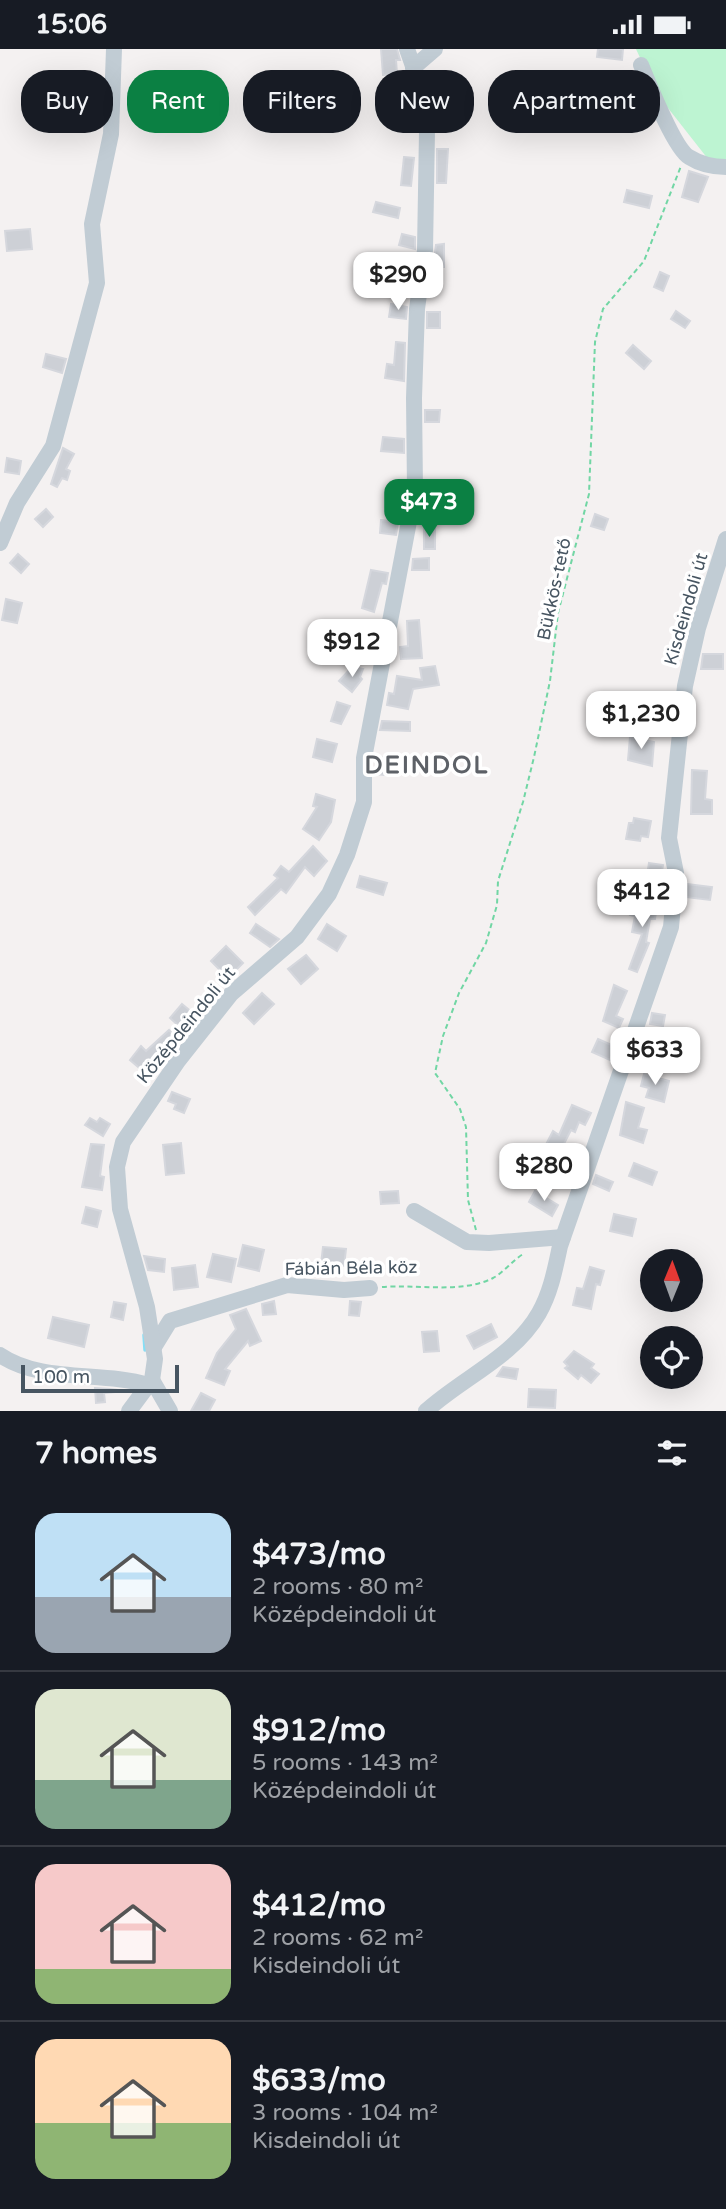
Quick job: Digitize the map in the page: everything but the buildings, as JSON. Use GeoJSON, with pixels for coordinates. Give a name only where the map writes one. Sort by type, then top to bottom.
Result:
{"type":"FeatureCollection","features":[{"type":"Feature","properties":{"kind":"street"},"geometry":{"type":"LineString","coordinates":[[0,543],[17,503],[53,446],[97,283],[92,224],[111,134],[114,49]]}},
{"type":"Feature","properties":{"kind":"street","name":"Középdeindoli út"},"geometry":{"type":"LineString","coordinates":[[150,1382],[153,1349],[147,1307],[120,1209],[117,1167],[123,1143],[164,1081],[231,994],[298,937],[329,894],[347,855],[364,802],[364,758],[415,490],[414,398],[417,309],[425,250],[427,131],[424,97],[407,49]]}},
{"type":"Feature","properties":{"kind":"street"},"geometry":{"type":"LineString","coordinates":[[413,68],[435,49]]}},
{"type":"Feature","properties":{"kind":"street"},"geometry":{"type":"LineString","coordinates":[[640,65],[665,120],[687,156],[713,167],[726,167]]}},
{"type":"Feature","properties":{"kind":"street","name":"Kisdeindoli út"},"geometry":{"type":"LineString","coordinates":[[426,1411],[512,1346],[534,1321],[551,1286],[564,1237],[671,927],[676,873],[669,838],[685,686],[698,628],[726,539]]}},
{"type":"Feature","properties":{"kind":"street"},"geometry":{"type":"LineString","coordinates":[[414,1211],[443,1231],[467,1242],[564,1237]]}},
{"type":"Feature","properties":{"kind":"street","name":"Fábián Béla köz"},"geometry":{"type":"LineString","coordinates":[[153,1349],[170,1321],[264,1291],[288,1285],[344,1290],[370,1288]]}},
{"type":"Feature","properties":{"kind":"street"},"geometry":{"type":"LineString","coordinates":[[0,1355],[33,1368],[150,1382],[170,1411]]}},
{"type":"Feature","properties":{"kind":"street"},"geometry":{"type":"LineString","coordinates":[[128,1411],[150,1382]]}},
{"type":"Feature","properties":{"kind":"path","name":"Bükkös-tető"},"geometry":{"type":"LineString","coordinates":[[480,1243],[468,1200],[466,1127],[460,1109],[435,1073],[443,1036],[459,993],[486,943],[497,905],[498,881],[534,757],[550,681],[558,613],[589,494],[595,342],[603,309],[644,261],[673,182],[687,156]]}},
{"type":"Feature","properties":{"kind":"path","name":"Fábián Béla köz"},"geometry":{"type":"LineString","coordinates":[[370,1288],[477,1284],[496,1277],[507,1264],[527,1251]]}},
{"type":"Feature","properties":{"kind":"green space"},"geometry":{"type":"Polygon","coordinates":[[[636,49],[726,49],[726,160],[708,159],[660,98],[660,70],[646,70],[636,49]]]}},
{"type":"Feature","properties":{"kind":"waterway"},"geometry":{"type":"LineString","coordinates":[[144,1335],[145,1350]]}},
{"type":"Feature","properties":{"kind":"district","name":"DEINDOL"},"geometry":{"type":"Point","coordinates":[427,765]}}]}
